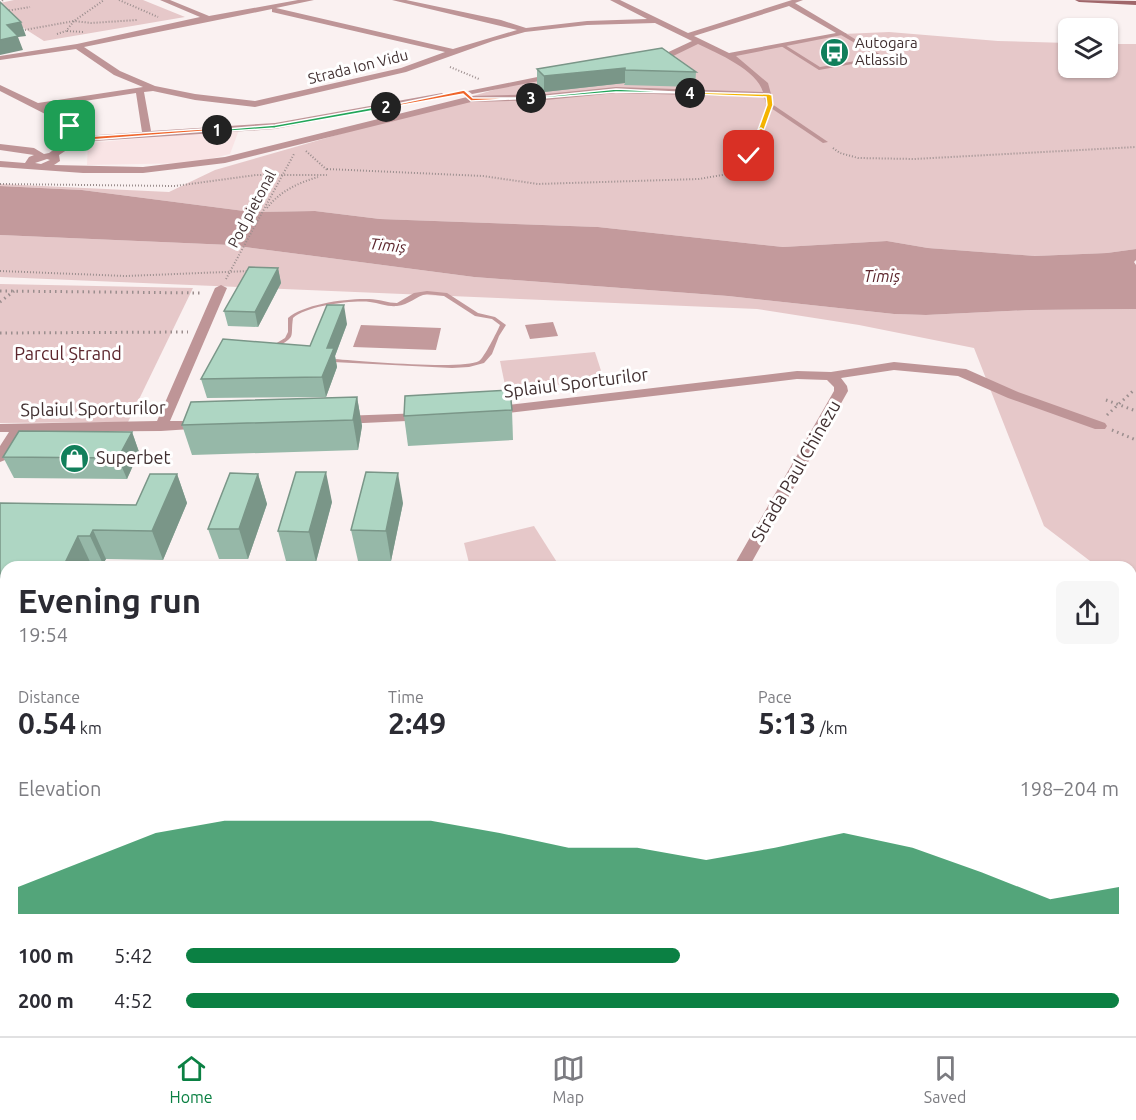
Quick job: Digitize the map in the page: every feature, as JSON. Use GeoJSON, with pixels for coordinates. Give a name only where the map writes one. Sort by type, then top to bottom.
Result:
{"type":"FeatureCollection","features":[{"type":"Feature","properties":{"kind":"main road"},"geometry":{"type":"LineString","coordinates":[[1078,0],[1136,3]]}},
{"type":"Feature","properties":{"kind":"street"},"geometry":{"type":"LineString","coordinates":[[164,0],[208,18]]}},
{"type":"Feature","properties":{"kind":"street"},"geometry":{"type":"LineString","coordinates":[[0,58],[77,46],[208,18],[310,0]]}},
{"type":"Feature","properties":{"kind":"street"},"geometry":{"type":"LineString","coordinates":[[396,0],[501,22],[525,30]]}},
{"type":"Feature","properties":{"kind":"street"},"geometry":{"type":"LineString","coordinates":[[0,165],[55,161],[52,156],[77,139],[265,115],[369,110],[468,96],[546,97],[616,90],[769,100],[765,85],[730,55],[653,21],[614,0]]}},
{"type":"Feature","properties":{"kind":"street"},"geometry":{"type":"LineString","coordinates":[[688,35],[799,0]]}},
{"type":"Feature","properties":{"kind":"street"},"geometry":{"type":"LineString","coordinates":[[791,4],[843,34]]}},
{"type":"Feature","properties":{"kind":"street"},"geometry":{"type":"LineString","coordinates":[[270,8],[454,52]]}},
{"type":"Feature","properties":{"kind":"street","name":"Strada Ion Vidu"},"geometry":{"type":"LineString","coordinates":[[77,46],[117,73],[153,88],[265,115],[525,30],[587,23],[653,21]]}},
{"type":"Feature","properties":{"kind":"street"},"geometry":{"type":"LineString","coordinates":[[730,55],[843,34]]}},
{"type":"Feature","properties":{"kind":"street"},"geometry":{"type":"LineString","coordinates":[[640,62],[662,58],[699,40]]}},
{"type":"Feature","properties":{"kind":"street"},"geometry":{"type":"LineString","coordinates":[[35,163],[110,171],[173,167],[244,157],[300,146],[528,80],[562,75]]}},
{"type":"Feature","properties":{"kind":"street"},"geometry":{"type":"LineString","coordinates":[[528,80],[546,97]]}},
{"type":"Feature","properties":{"kind":"street"},"geometry":{"type":"LineString","coordinates":[[0,88],[38,106],[79,133],[77,139]]}},
{"type":"Feature","properties":{"kind":"street"},"geometry":{"type":"LineString","coordinates":[[38,106],[140,92],[153,88]]}},
{"type":"Feature","properties":{"kind":"street"},"geometry":{"type":"LineString","coordinates":[[140,92],[147,133]]}},
{"type":"Feature","properties":{"kind":"street"},"geometry":{"type":"LineString","coordinates":[[369,110],[381,121]]}},
{"type":"Feature","properties":{"kind":"street"},"geometry":{"type":"LineString","coordinates":[[265,115],[300,146]]}},
{"type":"Feature","properties":{"kind":"street"},"geometry":{"type":"LineString","coordinates":[[0,147],[34,151],[39,154],[35,163]]}},
{"type":"Feature","properties":{"kind":"street"},"geometry":{"type":"LineString","coordinates":[[161,427],[222,288]]}},
{"type":"Feature","properties":{"kind":"street","name":"Splaiul Sporturilor"},"geometry":{"type":"LineString","coordinates":[[480,412],[797,375],[831,376],[894,366],[961,372],[1013,395],[1100,426]]}},
{"type":"Feature","properties":{"kind":"street","name":"Strada Paul Chinezu"},"geometry":{"type":"LineString","coordinates":[[744,561],[841,391],[841,386],[831,376]]}},
{"type":"Feature","properties":{"kind":"street"},"geometry":{"type":"LineString","coordinates":[[324,421],[436,416]]}},
{"type":"Feature","properties":{"kind":"street","name":"Splaiul Sporturilor"},"geometry":{"type":"LineString","coordinates":[[0,428],[220,425]]}},
{"type":"Feature","properties":{"kind":"street"},"geometry":{"type":"LineString","coordinates":[[0,457],[18,428]]}},
{"type":"Feature","properties":{"kind":"lane"},"geometry":{"type":"LineString","coordinates":[[783,46],[819,69],[884,58],[843,34]]}},
{"type":"Feature","properties":{"kind":"lane"},"geometry":{"type":"LineString","coordinates":[[769,100],[825,142]]}},
{"type":"Feature","properties":{"kind":"path"},"geometry":{"type":"LineString","coordinates":[[57,34],[66,31],[74,21],[104,0]]}},
{"type":"Feature","properties":{"kind":"path"},"geometry":{"type":"LineString","coordinates":[[119,0],[164,19]]}},
{"type":"Feature","properties":{"kind":"path"},"geometry":{"type":"LineString","coordinates":[[0,12],[30,7]]}},
{"type":"Feature","properties":{"kind":"path"},"geometry":{"type":"LineString","coordinates":[[10,33],[74,21],[91,23],[134,20]]}},
{"type":"Feature","properties":{"kind":"path"},"geometry":{"type":"LineString","coordinates":[[447,66],[484,81]]}},
{"type":"Feature","properties":{"kind":"path"},"geometry":{"type":"LineString","coordinates":[[300,146],[327,169],[483,176],[538,184],[699,179],[728,174],[749,156],[769,100]]}},
{"type":"Feature","properties":{"kind":"path"},"geometry":{"type":"LineString","coordinates":[[825,142],[840,153],[858,158],[914,159],[1136,147]]}},
{"type":"Feature","properties":{"kind":"path","name":"Pod pietonal"},"geometry":{"type":"LineString","coordinates":[[222,288],[300,146]]}},
{"type":"Feature","properties":{"kind":"path"},"geometry":{"type":"LineString","coordinates":[[265,211],[283,192],[303,180],[327,175],[327,169]]}},
{"type":"Feature","properties":{"kind":"path"},"geometry":{"type":"LineString","coordinates":[[0,271],[126,276],[257,271]]}},
{"type":"Feature","properties":{"kind":"path"},"geometry":{"type":"LineString","coordinates":[[0,291],[222,288]]}},
{"type":"Feature","properties":{"kind":"path"},"geometry":{"type":"LineString","coordinates":[[0,302],[14,291]]}},
{"type":"Feature","properties":{"kind":"path"},"geometry":{"type":"LineString","coordinates":[[0,333],[202,332]]}},
{"type":"Feature","properties":{"kind":"path"},"geometry":{"type":"LineString","coordinates":[[1136,389],[1106,417],[1100,426],[1136,440]]}},
{"type":"Feature","properties":{"kind":"path"},"geometry":{"type":"LineString","coordinates":[[1106,400],[1136,411]]}},
{"type":"Feature","properties":{"kind":"shaded area"},"geometry":{"type":"Polygon","coordinates":[[[239,130],[230,154],[194,163],[87,165],[88,143],[239,130]]]}},
{"type":"Feature","properties":{"kind":"green space"},"geometry":{"type":"Polygon","coordinates":[[[14,0],[143,0],[185,17],[44,41],[0,13],[0,3],[14,0]]]}},
{"type":"Feature","properties":{"kind":"green space"},"geometry":{"type":"Polygon","coordinates":[[[889,32],[998,41],[1058,43],[1058,78],[1118,78],[1118,44],[1136,44],[1136,249],[1107,253],[1035,256],[928,248],[887,241],[783,247],[598,227],[380,219],[315,211],[252,212],[82,190],[0,186],[0,184],[169,192],[215,170],[528,80],[662,58],[699,40],[730,55],[843,34],[889,32]]]}},
{"type":"Feature","properties":{"kind":"green space"},"geometry":{"type":"Polygon","coordinates":[[[0,235],[230,245],[474,277],[728,296],[894,314],[1136,309],[1136,561],[1090,561],[1044,526],[974,348],[859,325],[757,309],[0,277],[0,235]]]}},
{"type":"Feature","properties":{"kind":"green space","name":"Parcul Ștrand"},"geometry":{"type":"Polygon","coordinates":[[[0,284],[193,288],[128,422],[0,423],[0,284]]]}},
{"type":"Feature","properties":{"kind":"green space"},"geometry":{"type":"Polygon","coordinates":[[[595,352],[604,380],[506,390],[500,361],[595,352]]]}},
{"type":"Feature","properties":{"kind":"green space"},"geometry":{"type":"Polygon","coordinates":[[[534,526],[556,561],[468,561],[464,543],[534,526]]]}},
{"type":"Feature","properties":{"kind":"water","name":"Timiș"},"geometry":{"type":"Polygon","coordinates":[[[0,186],[82,190],[252,212],[315,211],[380,219],[598,227],[783,247],[887,241],[928,248],[1035,256],[1107,253],[1136,249],[1134,262],[1136,265],[1136,309],[894,314],[728,296],[474,277],[230,245],[0,235],[0,186]]]}},
{"type":"Feature","properties":{"kind":"water"},"geometry":{"type":"Polygon","coordinates":[[[427,291],[447,293],[478,313],[495,317],[506,325],[492,354],[484,363],[452,368],[333,362],[270,347],[285,338],[288,332],[288,318],[304,309],[350,300],[373,299],[397,303],[414,293],[427,291]],[[427,294],[397,306],[352,302],[308,310],[293,318],[291,336],[276,348],[328,358],[387,363],[453,365],[479,361],[500,325],[492,319],[475,316],[444,296],[427,294]]]}},
{"type":"Feature","properties":{"kind":"water"},"geometry":{"type":"Polygon","coordinates":[[[553,322],[558,336],[530,339],[525,325],[553,322]]]}},
{"type":"Feature","properties":{"kind":"water"},"geometry":{"type":"Polygon","coordinates":[[[361,325],[441,328],[436,350],[353,347],[361,325]]]}},
{"type":"Feature","properties":{"kind":"building"},"geometry":{"type":"Polygon","coordinates":[[[0,2],[21,22],[7,25],[18,36],[0,40],[0,2]]]}},
{"type":"Feature","properties":{"kind":"building"},"geometry":{"type":"Polygon","coordinates":[[[662,48],[696,72],[625,70],[625,68],[544,76],[537,69],[662,48]]]}},
{"type":"Feature","properties":{"kind":"building"},"geometry":{"type":"Polygon","coordinates":[[[249,267],[278,268],[255,312],[224,311],[249,267]]]}},
{"type":"Feature","properties":{"kind":"building"},"geometry":{"type":"Polygon","coordinates":[[[327,305],[344,305],[327,348],[334,348],[322,377],[201,379],[223,339],[310,346],[327,305]]]}},
{"type":"Feature","properties":{"kind":"building"},"geometry":{"type":"Polygon","coordinates":[[[510,390],[512,410],[404,416],[405,396],[510,390]]]}},
{"type":"Feature","properties":{"kind":"building"},"geometry":{"type":"Polygon","coordinates":[[[357,397],[353,420],[182,425],[191,402],[357,397]]]}},
{"type":"Feature","properties":{"kind":"building"},"geometry":{"type":"Polygon","coordinates":[[[19,431],[132,432],[118,458],[3,457],[19,431]]]}},
{"type":"Feature","properties":{"kind":"building"},"geometry":{"type":"Polygon","coordinates":[[[296,472],[326,472],[309,532],[278,531],[296,472]]]}},
{"type":"Feature","properties":{"kind":"building"},"geometry":{"type":"Polygon","coordinates":[[[366,472],[398,473],[386,531],[351,530],[366,472]]]}},
{"type":"Feature","properties":{"kind":"building"},"geometry":{"type":"Polygon","coordinates":[[[230,473],[258,474],[239,529],[208,529],[230,473]]]}},
{"type":"Feature","properties":{"kind":"building"},"geometry":{"type":"Polygon","coordinates":[[[150,474],[177,474],[152,531],[93,530],[90,536],[78,536],[66,561],[0,561],[0,503],[136,505],[150,474]]]}},
{"type":"Feature","properties":{"kind":"place","name":"Autogara Atlassib"},"geometry":{"type":"Point","coordinates":[834,52]}},
{"type":"Feature","properties":{"kind":"place","name":"Superbet"},"geometry":{"type":"Point","coordinates":[75,458]}},
{"type":"Feature","properties":{"kind":"route"},"geometry":{"type":"LineString","coordinates":[[70,126],[79,133],[77,139],[275,126],[464,92],[471,99],[546,97],[616,90],[769,95],[770,105],[749,156]]}}]}
